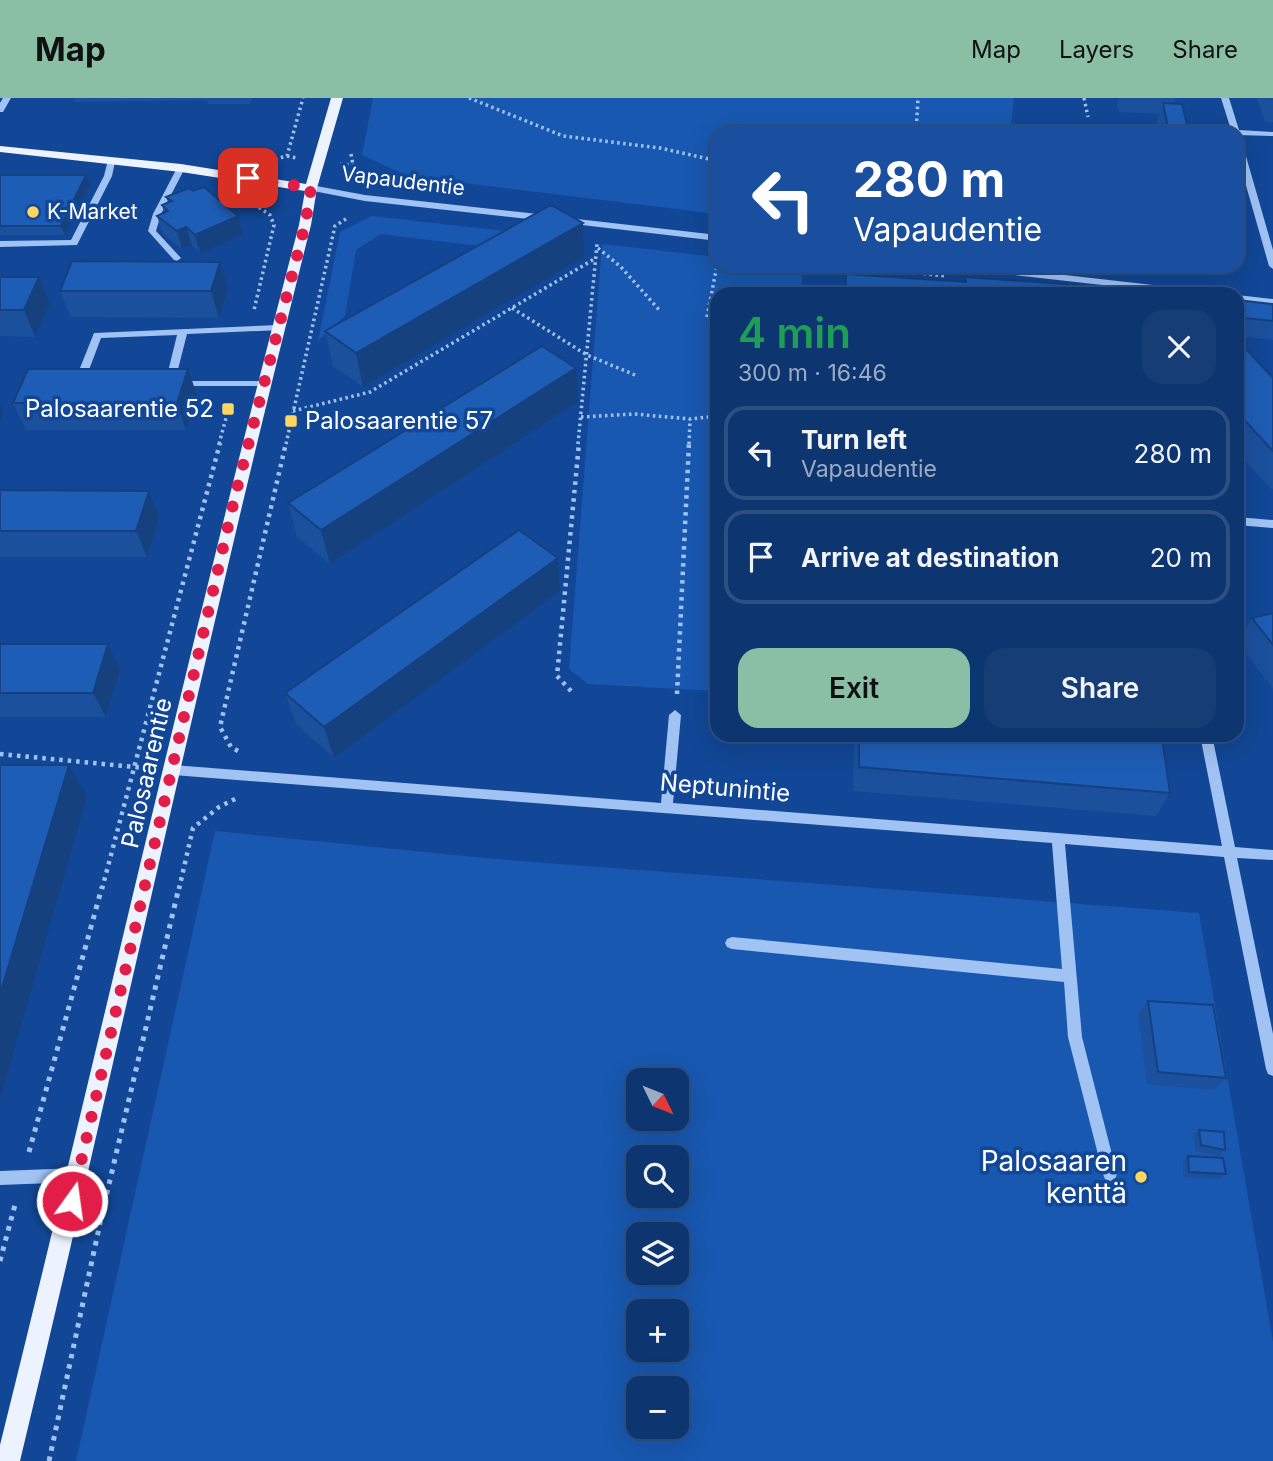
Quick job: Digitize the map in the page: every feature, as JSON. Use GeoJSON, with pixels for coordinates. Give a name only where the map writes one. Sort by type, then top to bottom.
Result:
{"type":"FeatureCollection","features":[{"type":"Feature","properties":{"kind":"main road","name":"Palosaarentie"},"geometry":{"type":"LineString","coordinates":[[8,1461],[78,1175],[263,384],[305,225],[311,188],[337,98]]}},
{"type":"Feature","properties":{"kind":"main road","name":"Vapaudentie"},"geometry":{"type":"LineString","coordinates":[[0,149],[181,168],[311,188]]}},
{"type":"Feature","properties":{"kind":"street"},"geometry":{"type":"LineString","coordinates":[[0,110],[7,98]]}},
{"type":"Feature","properties":{"kind":"street"},"geometry":{"type":"LineString","coordinates":[[1225,98],[1234,126]]}},
{"type":"Feature","properties":{"kind":"street"},"geometry":{"type":"LineString","coordinates":[[1244,133],[1273,134]]}},
{"type":"Feature","properties":{"kind":"street"},"geometry":{"type":"LineString","coordinates":[[0,243],[74,243],[108,176],[111,162]]}},
{"type":"Feature","properties":{"kind":"street"},"geometry":{"type":"LineString","coordinates":[[1244,164],[1273,266]]}},
{"type":"Feature","properties":{"kind":"street"},"geometry":{"type":"LineString","coordinates":[[177,258],[152,231],[157,214],[181,168]]}},
{"type":"Feature","properties":{"kind":"street","name":"Vapaudentie"},"geometry":{"type":"LineString","coordinates":[[311,188],[365,198],[710,237]]}},
{"type":"Feature","properties":{"kind":"street"},"geometry":{"type":"LineString","coordinates":[[534,230],[559,220]]}},
{"type":"Feature","properties":{"kind":"street"},"geometry":{"type":"LineString","coordinates":[[1010,273],[1106,287]]}},
{"type":"Feature","properties":{"kind":"street"},"geometry":{"type":"LineString","coordinates":[[1244,299],[1273,302]]}},
{"type":"Feature","properties":{"kind":"street"},"geometry":{"type":"LineString","coordinates":[[91,383],[78,383],[97,335],[278,328]]}},
{"type":"Feature","properties":{"kind":"street"},"geometry":{"type":"LineString","coordinates":[[170,384],[183,331]]}},
{"type":"Feature","properties":{"kind":"street"},"geometry":{"type":"LineString","coordinates":[[157,384],[263,384]]}},
{"type":"Feature","properties":{"kind":"street"},"geometry":{"type":"LineString","coordinates":[[1244,522],[1273,524]]}},
{"type":"Feature","properties":{"kind":"street"},"geometry":{"type":"LineString","coordinates":[[667,806],[675,715]]}},
{"type":"Feature","properties":{"kind":"street"},"geometry":{"type":"LineString","coordinates":[[1207,742],[1273,1069]]}},
{"type":"Feature","properties":{"kind":"street","name":"Neptunintie"},"geometry":{"type":"LineString","coordinates":[[173,770],[667,806],[1273,855]]}},
{"type":"Feature","properties":{"kind":"street"},"geometry":{"type":"LineString","coordinates":[[1058,837],[1075,1037],[1110,1174]]}},
{"type":"Feature","properties":{"kind":"street"},"geometry":{"type":"LineString","coordinates":[[732,943],[1069,976]]}},
{"type":"Feature","properties":{"kind":"street"},"geometry":{"type":"LineString","coordinates":[[0,1178],[78,1175]]}},
{"type":"Feature","properties":{"kind":"path"},"geometry":{"type":"LineString","coordinates":[[264,180],[268,161],[287,156],[303,98]]}},
{"type":"Feature","properties":{"kind":"path"},"geometry":{"type":"LineString","coordinates":[[469,98],[563,136],[660,148],[710,159]]}},
{"type":"Feature","properties":{"kind":"path"},"geometry":{"type":"LineString","coordinates":[[916,126],[918,98]]}},
{"type":"Feature","properties":{"kind":"path"},"geometry":{"type":"LineString","coordinates":[[1084,98],[1088,117]]}},
{"type":"Feature","properties":{"kind":"path"},"geometry":{"type":"LineString","coordinates":[[351,154],[353,166]]}},
{"type":"Feature","properties":{"kind":"path"},"geometry":{"type":"LineString","coordinates":[[249,328],[274,225]]}},
{"type":"Feature","properties":{"kind":"path"},"geometry":{"type":"LineString","coordinates":[[571,691],[557,676],[598,236]]}},
{"type":"Feature","properties":{"kind":"path"},"geometry":{"type":"LineString","coordinates":[[597,248],[621,267],[661,312]]}},
{"type":"Feature","properties":{"kind":"path"},"geometry":{"type":"LineString","coordinates":[[293,411],[370,392],[596,258]]}},
{"type":"Feature","properties":{"kind":"path"},"geometry":{"type":"LineString","coordinates":[[707,317],[710,301]]}},
{"type":"Feature","properties":{"kind":"path"},"geometry":{"type":"LineString","coordinates":[[512,308],[587,355],[635,375]]}},
{"type":"Feature","properties":{"kind":"path"},"geometry":{"type":"LineString","coordinates":[[0,1261],[135,768],[235,384]]}},
{"type":"Feature","properties":{"kind":"path"},"geometry":{"type":"LineString","coordinates":[[581,417],[634,414],[690,419],[710,416]]}},
{"type":"Feature","properties":{"kind":"path"},"geometry":{"type":"LineString","coordinates":[[675,715],[690,419]]}},
{"type":"Feature","properties":{"kind":"path"},"geometry":{"type":"LineString","coordinates":[[0,754],[173,770]]}},
{"type":"Feature","properties":{"kind":"shaded area"},"geometry":{"type":"Polygon","coordinates":[[[373,98],[1014,98],[1011,126],[710,126],[710,213],[407,176],[362,155],[373,98]]]}},
{"type":"Feature","properties":{"kind":"shaded area"},"geometry":{"type":"Polygon","coordinates":[[[372,216],[504,231],[479,246],[381,234],[356,250],[345,316],[318,341],[340,232],[372,216]]]}},
{"type":"Feature","properties":{"kind":"shaded area"},"geometry":{"type":"Polygon","coordinates":[[[602,244],[710,256],[710,273],[802,273],[802,287],[710,287],[710,691],[588,684],[569,669],[602,244]]]}},
{"type":"Feature","properties":{"kind":"shaded area"},"geometry":{"type":"Polygon","coordinates":[[[215,831],[496,859],[1199,913],[1273,1342],[1273,1461],[76,1461],[215,831]]]}},
{"type":"Feature","properties":{"kind":"building"},"geometry":{"type":"Polygon","coordinates":[[[1163,103],[1182,104],[1187,126],[1168,126],[1163,103]]]}},
{"type":"Feature","properties":{"kind":"building"},"geometry":{"type":"Polygon","coordinates":[[[0,175],[86,175],[61,226],[0,226],[0,175]]]}},
{"type":"Feature","properties":{"kind":"building"},"geometry":{"type":"Polygon","coordinates":[[[204,187],[238,216],[195,235],[186,227],[177,231],[157,216],[168,211],[162,205],[172,201],[166,197],[189,188],[193,191],[204,187]]]}},
{"type":"Feature","properties":{"kind":"building"},"geometry":{"type":"Polygon","coordinates":[[[551,205],[583,223],[356,353],[325,331],[551,205]]]}},
{"type":"Feature","properties":{"kind":"building"},"geometry":{"type":"Polygon","coordinates":[[[72,261],[220,262],[211,291],[60,291],[72,261]]]}},
{"type":"Feature","properties":{"kind":"building"},"geometry":{"type":"Polygon","coordinates":[[[846,274],[966,282],[965,277],[1079,287],[845,287],[846,274]]]}},
{"type":"Feature","properties":{"kind":"building"},"geometry":{"type":"Polygon","coordinates":[[[0,277],[39,277],[24,310],[0,310],[0,277]]]}},
{"type":"Feature","properties":{"kind":"building"},"geometry":{"type":"Polygon","coordinates":[[[1244,301],[1273,304],[1273,321],[1244,318],[1244,301]]]}},
{"type":"Feature","properties":{"kind":"building"},"geometry":{"type":"Polygon","coordinates":[[[542,346],[576,368],[321,530],[288,503],[542,346]]]}},
{"type":"Feature","properties":{"kind":"building"},"geometry":{"type":"Polygon","coordinates":[[[1244,348],[1273,378],[1273,451],[1244,420],[1244,348]]]}},
{"type":"Feature","properties":{"kind":"building"},"geometry":{"type":"Polygon","coordinates":[[[28,369],[188,369],[177,403],[13,403],[28,369]]]}},
{"type":"Feature","properties":{"kind":"building"},"geometry":{"type":"Polygon","coordinates":[[[0,490],[149,491],[136,531],[0,531],[0,490]]]}},
{"type":"Feature","properties":{"kind":"building"},"geometry":{"type":"Polygon","coordinates":[[[519,530],[558,558],[324,727],[285,693],[519,530]]]}},
{"type":"Feature","properties":{"kind":"building"},"geometry":{"type":"Polygon","coordinates":[[[1273,613],[1273,645],[1252,618],[1273,613]]]}},
{"type":"Feature","properties":{"kind":"building"},"geometry":{"type":"Polygon","coordinates":[[[0,644],[108,644],[93,693],[0,693],[0,644]]]}},
{"type":"Feature","properties":{"kind":"building"},"geometry":{"type":"Polygon","coordinates":[[[859,742],[1163,742],[1170,793],[859,767],[859,742]]]}},
{"type":"Feature","properties":{"kind":"building"},"geometry":{"type":"Polygon","coordinates":[[[0,765],[69,765],[0,994],[0,765]]]}},
{"type":"Feature","properties":{"kind":"building"},"geometry":{"type":"Polygon","coordinates":[[[1148,1001],[1213,1005],[1226,1078],[1158,1072],[1148,1001]]]}},
{"type":"Feature","properties":{"kind":"building"},"geometry":{"type":"Polygon","coordinates":[[[1199,1130],[1224,1132],[1225,1150],[1201,1145],[1199,1130]]]}},
{"type":"Feature","properties":{"kind":"building"},"geometry":{"type":"Polygon","coordinates":[[[1188,1156],[1223,1158],[1226,1174],[1189,1172],[1188,1156]]]}},
{"type":"Feature","properties":{"kind":"place","name":"K-Market"},"geometry":{"type":"Point","coordinates":[33,212]}},
{"type":"Feature","properties":{"kind":"place","name":"Palosaarentie 52"},"geometry":{"type":"Point","coordinates":[228,409]}},
{"type":"Feature","properties":{"kind":"place","name":"Palosaarentie 57"},"geometry":{"type":"Point","coordinates":[291,421]}},
{"type":"Feature","properties":{"kind":"place","name":"Palosaaren kenttä"},"geometry":{"type":"Point","coordinates":[1141,1177]}},
{"type":"Feature","properties":{"kind":"route"},"geometry":{"type":"LineString","coordinates":[[72,1201],[235,496],[305,225],[311,188],[248,178]]}}]}
